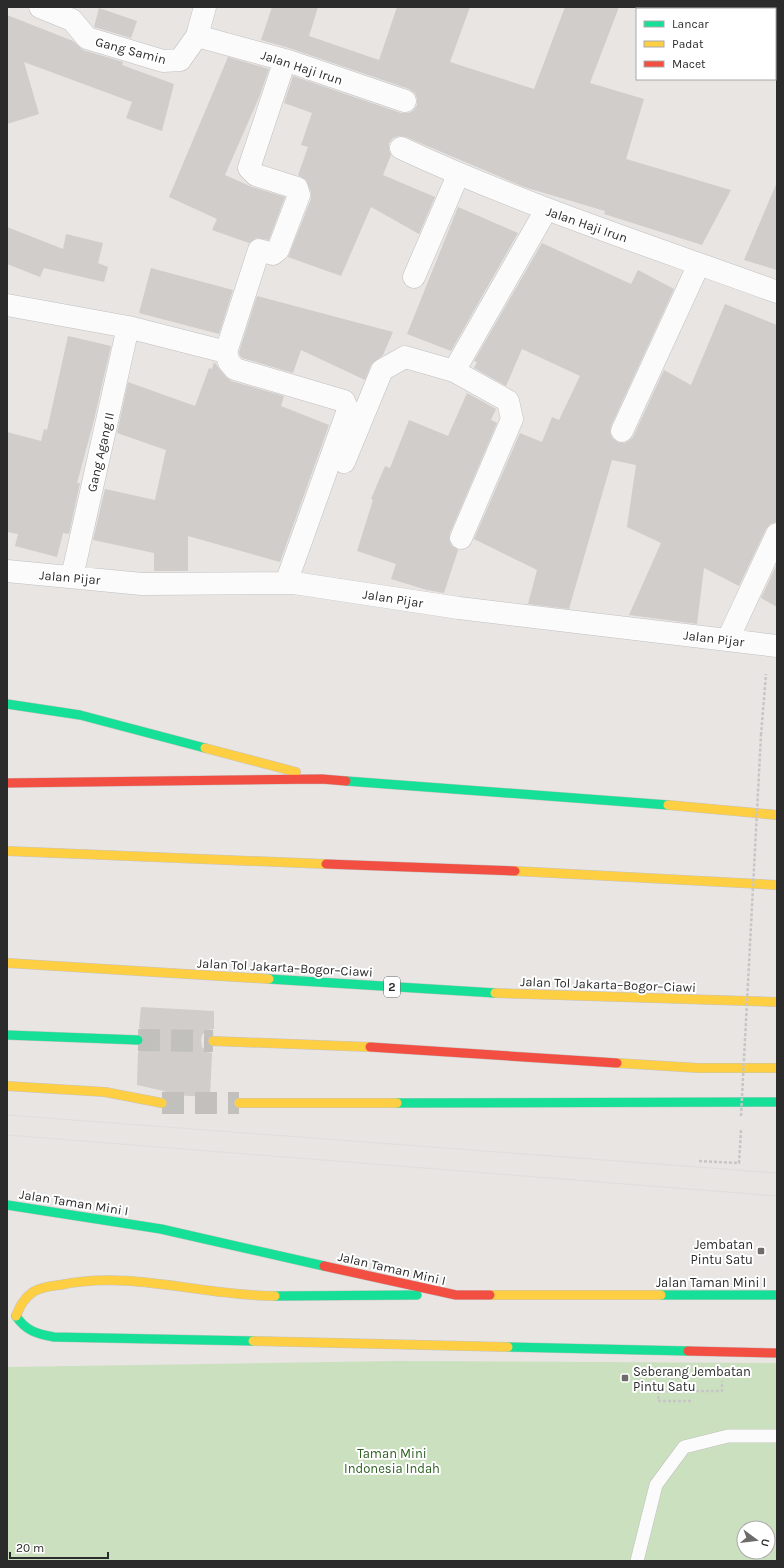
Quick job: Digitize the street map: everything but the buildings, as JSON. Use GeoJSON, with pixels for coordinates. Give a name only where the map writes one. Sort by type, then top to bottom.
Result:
{"type":"FeatureCollection","features":[{"type":"Feature","properties":{"kind":"main road"},"geometry":{"type":"LineString","coordinates":[[7,704],[80,715],[322,779]]}},
{"type":"Feature","properties":{"kind":"main road"},"geometry":{"type":"LineString","coordinates":[[7,783],[322,779],[616,800],[777,816]]}},
{"type":"Feature","properties":{"kind":"main road"},"geometry":{"type":"LineString","coordinates":[[7,851],[490,870],[777,885]]}},
{"type":"Feature","properties":{"kind":"main road","name":"Jalan Tol Jakarta–Bogor–Ciawi"},"geometry":{"type":"LineString","coordinates":[[7,963],[499,993],[777,1002]]}},
{"type":"Feature","properties":{"kind":"main road"},"geometry":{"type":"LineString","coordinates":[[7,1034],[138,1040]]}},
{"type":"Feature","properties":{"kind":"main road"},"geometry":{"type":"LineString","coordinates":[[213,1041],[347,1046],[698,1068],[777,1068]]}},
{"type":"Feature","properties":{"kind":"main road"},"geometry":{"type":"LineString","coordinates":[[7,1086],[105,1092],[162,1103]]}},
{"type":"Feature","properties":{"kind":"main road"},"geometry":{"type":"LineString","coordinates":[[239,1102],[777,1102]]}},
{"type":"Feature","properties":{"kind":"main road","name":"Jalan Taman Mini I"},"geometry":{"type":"LineString","coordinates":[[7,1205],[160,1229],[456,1295],[777,1295]]}},
{"type":"Feature","properties":{"kind":"main road"},"geometry":{"type":"LineString","coordinates":[[456,1295],[251,1296],[133,1281],[73,1282],[43,1288],[33,1292],[11,1316],[25,1329],[54,1337],[777,1353]]}},
{"type":"Feature","properties":{"kind":"street","name":"Gang Samin"},"geometry":{"type":"LineString","coordinates":[[40,7],[72,20],[87,38],[163,61],[180,60],[197,36]]}},
{"type":"Feature","properties":{"kind":"street"},"geometry":{"type":"LineString","coordinates":[[197,36],[205,7]]}},
{"type":"Feature","properties":{"kind":"street","name":"Jalan Haji Irun"},"geometry":{"type":"LineString","coordinates":[[197,36],[286,60],[405,101]]}},
{"type":"Feature","properties":{"kind":"street"},"geometry":{"type":"LineString","coordinates":[[286,60],[249,168],[256,175],[297,188],[299,195],[278,250],[273,254],[259,250],[226,352],[229,362],[235,369],[344,401],[348,410],[290,583]]}},
{"type":"Feature","properties":{"kind":"street","name":"Jalan Haji Irun"},"geometry":{"type":"LineString","coordinates":[[401,148],[458,175],[546,210],[777,292]]}},
{"type":"Feature","properties":{"kind":"street"},"geometry":{"type":"LineString","coordinates":[[414,277],[458,175]]}},
{"type":"Feature","properties":{"kind":"street"},"geometry":{"type":"LineString","coordinates":[[454,371],[546,210]]}},
{"type":"Feature","properties":{"kind":"street"},"geometry":{"type":"LineString","coordinates":[[622,431],[699,264]]}},
{"type":"Feature","properties":{"kind":"street"},"geometry":{"type":"LineString","coordinates":[[7,305],[128,327],[226,352]]}},
{"type":"Feature","properties":{"kind":"street","name":"Gang Agang II"},"geometry":{"type":"LineString","coordinates":[[72,577],[128,327]]}},
{"type":"Feature","properties":{"kind":"street"},"geometry":{"type":"LineString","coordinates":[[290,583],[382,370],[405,357],[454,371],[508,401],[512,419],[461,538]]}},
{"type":"Feature","properties":{"kind":"street"},"geometry":{"type":"LineString","coordinates":[[728,639],[777,534]]}},
{"type":"Feature","properties":{"kind":"street","name":"Jalan Pijar"},"geometry":{"type":"LineString","coordinates":[[7,571],[142,584],[290,583],[459,608],[728,639],[772,646]]}},
{"type":"Feature","properties":{"kind":"lane"},"geometry":{"type":"LineString","coordinates":[[637,1561],[656,1484],[684,1447],[728,1436],[777,1436]]}},
{"type":"Feature","properties":{"kind":"path"},"geometry":{"type":"LineString","coordinates":[[699,1161],[739,1163],[761,735],[772,646]]}},
{"type":"Feature","properties":{"kind":"path"},"geometry":{"type":"LineString","coordinates":[[691,1401],[658,1401],[659,1390],[722,1390],[722,1352]]}},
{"type":"Feature","properties":{"kind":"green space","name":"Taman Mini Indonesia Indah"},"geometry":{"type":"Polygon","coordinates":[[[394,1361],[777,1363],[777,1561],[7,1561],[7,1367],[394,1361]]]}},
{"type":"Feature","properties":{"kind":"tunnel"},"geometry":{"type":"LineString","coordinates":[[138,1040],[213,1041]]}},
{"type":"Feature","properties":{"kind":"tunnel"},"geometry":{"type":"LineString","coordinates":[[162,1103],[239,1103]]}},
{"type":"Feature","properties":{"kind":"tram line"},"geometry":{"type":"LineString","coordinates":[[7,1115],[777,1173]]}},
{"type":"Feature","properties":{"kind":"tram line"},"geometry":{"type":"LineString","coordinates":[[7,1135],[777,1196]]}},
{"type":"Feature","properties":{"kind":"traffic: fast"},"geometry":{"type":"LineString","coordinates":[[7,704],[80,715],[205,748]]}},
{"type":"Feature","properties":{"kind":"traffic: fast"},"geometry":{"type":"LineString","coordinates":[[346,781],[668,805]]}},
{"type":"Feature","properties":{"kind":"traffic: fast"},"geometry":{"type":"LineString","coordinates":[[269,979],[495,993]]}},
{"type":"Feature","properties":{"kind":"traffic: fast"},"geometry":{"type":"LineString","coordinates":[[7,1035],[138,1040]]}},
{"type":"Feature","properties":{"kind":"traffic: fast"},"geometry":{"type":"LineString","coordinates":[[397,1103],[777,1102]]}},
{"type":"Feature","properties":{"kind":"traffic: fast"},"geometry":{"type":"LineString","coordinates":[[7,1205],[161,1229],[324,1266]]}},
{"type":"Feature","properties":{"kind":"traffic: fast"},"geometry":{"type":"LineString","coordinates":[[275,1296],[417,1295]]}},
{"type":"Feature","properties":{"kind":"traffic: fast"},"geometry":{"type":"LineString","coordinates":[[661,1295],[777,1295]]}},
{"type":"Feature","properties":{"kind":"traffic: fast"},"geometry":{"type":"LineString","coordinates":[[16,1316],[32,1331],[42,1335],[54,1337],[253,1341]]}},
{"type":"Feature","properties":{"kind":"traffic: fast"},"geometry":{"type":"LineString","coordinates":[[508,1347],[688,1351]]}},
{"type":"Feature","properties":{"kind":"traffic: slow"},"geometry":{"type":"LineString","coordinates":[[205,748],[296,772]]}},
{"type":"Feature","properties":{"kind":"traffic: slow"},"geometry":{"type":"LineString","coordinates":[[668,805],[777,815]]}},
{"type":"Feature","properties":{"kind":"traffic: slow"},"geometry":{"type":"LineString","coordinates":[[7,851],[326,864]]}},
{"type":"Feature","properties":{"kind":"traffic: slow"},"geometry":{"type":"LineString","coordinates":[[515,871],[777,885]]}},
{"type":"Feature","properties":{"kind":"traffic: slow"},"geometry":{"type":"LineString","coordinates":[[7,963],[269,979]]}},
{"type":"Feature","properties":{"kind":"traffic: slow"},"geometry":{"type":"LineString","coordinates":[[495,993],[777,1002]]}},
{"type":"Feature","properties":{"kind":"traffic: slow"},"geometry":{"type":"LineString","coordinates":[[213,1041],[370,1047]]}},
{"type":"Feature","properties":{"kind":"traffic: slow"},"geometry":{"type":"LineString","coordinates":[[617,1063],[698,1068],[777,1068]]}},
{"type":"Feature","properties":{"kind":"traffic: slow"},"geometry":{"type":"LineString","coordinates":[[7,1086],[105,1092],[162,1103]]}},
{"type":"Feature","properties":{"kind":"traffic: slow"},"geometry":{"type":"LineString","coordinates":[[239,1103],[397,1103]]}},
{"type":"Feature","properties":{"kind":"traffic: slow"},"geometry":{"type":"LineString","coordinates":[[16,1316],[25,1300],[36,1290],[50,1286],[87,1281],[113,1280],[140,1282],[248,1295],[275,1296]]}},
{"type":"Feature","properties":{"kind":"traffic: slow"},"geometry":{"type":"LineString","coordinates":[[490,1295],[661,1295]]}},
{"type":"Feature","properties":{"kind":"traffic: slow"},"geometry":{"type":"LineString","coordinates":[[253,1341],[508,1347]]}},
{"type":"Feature","properties":{"kind":"traffic: jam"},"geometry":{"type":"LineString","coordinates":[[7,783],[322,779],[346,781]]}},
{"type":"Feature","properties":{"kind":"traffic: jam"},"geometry":{"type":"LineString","coordinates":[[326,864],[515,871]]}},
{"type":"Feature","properties":{"kind":"traffic: jam"},"geometry":{"type":"LineString","coordinates":[[370,1047],[617,1063]]}},
{"type":"Feature","properties":{"kind":"traffic: jam"},"geometry":{"type":"LineString","coordinates":[[324,1266],[456,1295],[490,1295]]}},
{"type":"Feature","properties":{"kind":"traffic: jam"},"geometry":{"type":"LineString","coordinates":[[688,1351],[777,1353]]}},
{"type":"Feature","properties":{"kind":"place","name":"Jembatan Pintu Satu"},"geometry":{"type":"Point","coordinates":[761,1251]}},
{"type":"Feature","properties":{"kind":"place","name":"Seberang Jembatan Pintu Satu"},"geometry":{"type":"Point","coordinates":[625,1378]}}]}
